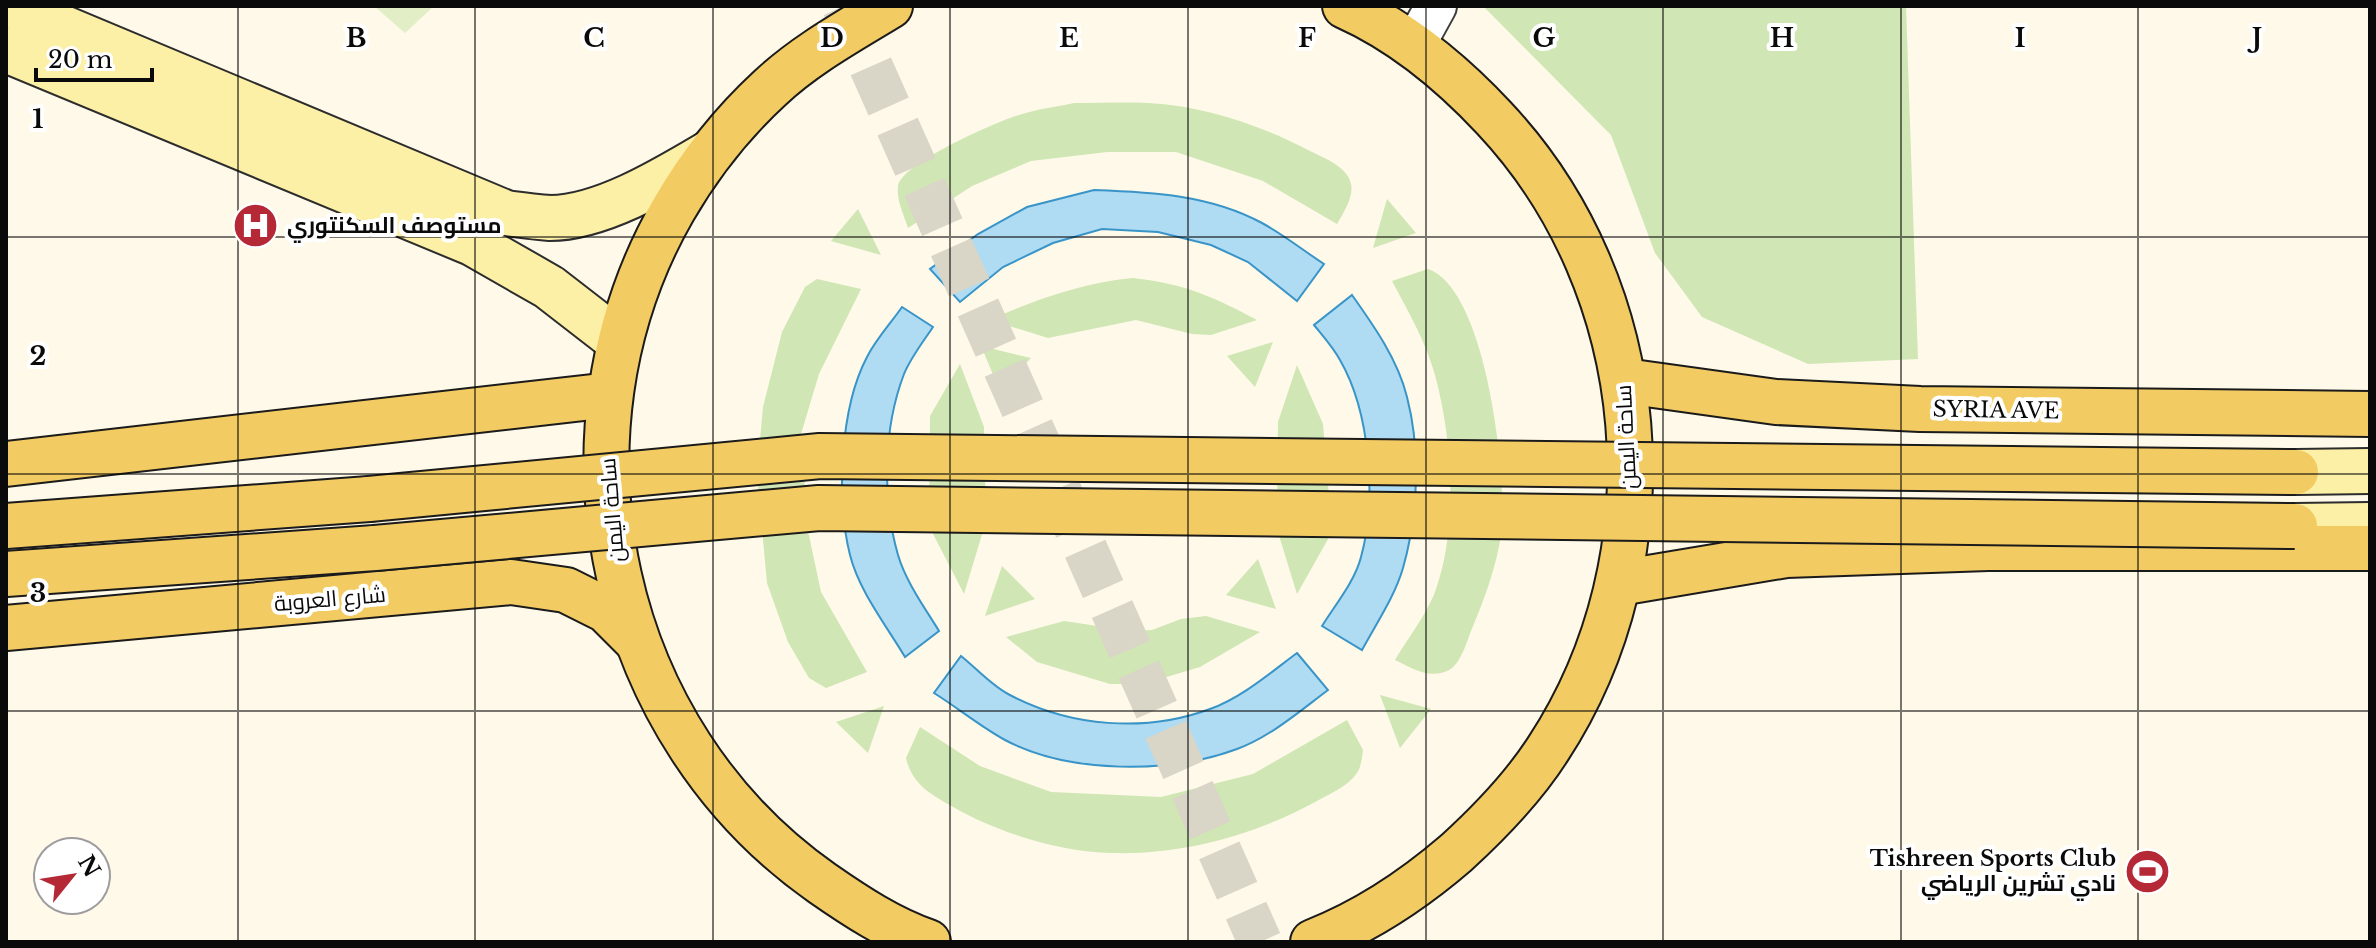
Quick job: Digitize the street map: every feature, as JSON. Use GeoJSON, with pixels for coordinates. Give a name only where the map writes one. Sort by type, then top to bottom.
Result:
{"type":"FeatureCollection","features":[{"type":"Feature","properties":{"kind":"main road"},"geometry":{"type":"LineString","coordinates":[[11,6],[506,213],[553,218],[601,208],[659,182],[711,152]]}},
{"type":"Feature","properties":{"kind":"main road"},"geometry":{"type":"LineString","coordinates":[[830,42],[857,6]]}},
{"type":"Feature","properties":{"kind":"main road","name":"ساحة اليمن"},"geometry":{"type":"LineString","coordinates":[[890,6],[830,42],[771,86],[711,152],[672,211],[648,262],[620,342],[610,395],[605,478],[614,561],[637,641],[665,705],[702,765],[746,819],[798,866],[855,907],[928,942]]}},
{"type":"Feature","properties":{"kind":"main road","name":"ساحة اليمن"},"geometry":{"type":"LineString","coordinates":[[1313,942],[1378,911],[1423,881],[1491,821],[1548,750],[1590,670],[1619,583],[1632,482],[1625,381],[1609,315],[1584,252],[1552,193],[1512,138],[1466,89],[1414,46],[1345,6]]}},
{"type":"Feature","properties":{"kind":"main road"},"geometry":{"type":"LineString","coordinates":[[6,50],[472,243],[549,287],[620,342]]}},
{"type":"Feature","properties":{"kind":"main road","name":"SYRIA AVE"},"geometry":{"type":"LineString","coordinates":[[1625,381],[1776,402],[1920,409],[2370,414]]}},
{"type":"Feature","properties":{"kind":"main road"},"geometry":{"type":"LineString","coordinates":[[6,464],[610,395]]}},
{"type":"Feature","properties":{"kind":"main road"},"geometry":{"type":"LineString","coordinates":[[6,526],[369,499],[820,456],[2370,471]]}},
{"type":"Feature","properties":{"kind":"main road"},"geometry":{"type":"LineString","coordinates":[[6,574],[375,548],[819,508],[2370,525]]}},
{"type":"Feature","properties":{"kind":"main road"},"geometry":{"type":"LineString","coordinates":[[1619,583],[1786,555],[1988,548],[2370,548]]}},
{"type":"Feature","properties":{"kind":"main road","name":"شارع العروبة"},"geometry":{"type":"LineString","coordinates":[[6,628],[511,582],[566,590],[606,610],[637,641]]}},
{"type":"Feature","properties":{"kind":"main road"},"geometry":{"type":"LineString","coordinates":[[1381,942],[1383,933],[1400,906],[1423,881]]}},
{"type":"Feature","properties":{"kind":"street"},"geometry":{"type":"LineString","coordinates":[[1414,46],[1436,6]]}},
{"type":"Feature","properties":{"kind":"green space"},"geometry":{"type":"Polygon","coordinates":[[[374,6],[434,6],[405,33],[374,6]]]}},
{"type":"Feature","properties":{"kind":"green space"},"geometry":{"type":"Polygon","coordinates":[[[1483,6],[1906,6],[1918,359],[1808,364],[1702,317],[1655,253],[1611,135],[1483,6]]]}},
{"type":"Feature","properties":{"kind":"green space"},"geometry":{"type":"Polygon","coordinates":[[[1074,103],[1169,105],[1252,125],[1340,168],[1349,178],[1352,189],[1345,210],[1337,224],[1263,181],[1176,152],[1107,152],[1031,161],[972,186],[908,228],[899,202],[898,186],[915,166],[951,144],[1007,119],[1074,103]]]}},
{"type":"Feature","properties":{"kind":"green space"},"geometry":{"type":"Polygon","coordinates":[[[1387,199],[1416,233],[1373,248],[1387,199]]]}},
{"type":"Feature","properties":{"kind":"green space"},"geometry":{"type":"Polygon","coordinates":[[[858,209],[881,255],[831,241],[858,209]]]}},
{"type":"Feature","properties":{"kind":"green space"},"geometry":{"type":"Polygon","coordinates":[[[1428,269],[1448,284],[1465,310],[1478,345],[1496,426],[1502,499],[1502,525],[1495,565],[1465,648],[1452,668],[1433,674],[1420,672],[1395,660],[1434,595],[1448,536],[1449,453],[1441,399],[1427,351],[1392,281],[1428,269]]]}},
{"type":"Feature","properties":{"kind":"green space"},"geometry":{"type":"Polygon","coordinates":[[[1133,278],[1198,292],[1257,320],[1211,335],[1192,334],[1136,320],[1048,338],[990,320],[1060,293],[1133,278]]]}},
{"type":"Feature","properties":{"kind":"green space"},"geometry":{"type":"Polygon","coordinates":[[[817,279],[861,289],[819,374],[801,434],[808,531],[821,592],[867,672],[826,688],[809,678],[788,642],[767,583],[757,474],[763,407],[782,332],[805,287],[817,279]]]}},
{"type":"Feature","properties":{"kind":"green space"},"geometry":{"type":"Polygon","coordinates":[[[1273,342],[1255,387],[1227,356],[1273,342]]]}},
{"type":"Feature","properties":{"kind":"green space"},"geometry":{"type":"Polygon","coordinates":[[[981,346],[1031,358],[1000,391],[981,346]]]}},
{"type":"Feature","properties":{"kind":"green space"},"geometry":{"type":"Polygon","coordinates":[[[960,364],[984,427],[986,521],[964,594],[929,526],[930,416],[960,364]]]}},
{"type":"Feature","properties":{"kind":"green space"},"geometry":{"type":"Polygon","coordinates":[[[1297,365],[1323,424],[1332,532],[1297,594],[1277,529],[1278,422],[1297,365]]]}},
{"type":"Feature","properties":{"kind":"green space"},"geometry":{"type":"Polygon","coordinates":[[[1258,559],[1276,609],[1226,595],[1258,559]]]}},
{"type":"Feature","properties":{"kind":"green space"},"geometry":{"type":"Polygon","coordinates":[[[1002,566],[1035,599],[985,616],[1002,566]]]}},
{"type":"Feature","properties":{"kind":"green space"},"geometry":{"type":"Polygon","coordinates":[[[1206,616],[1260,632],[1200,667],[1143,684],[1110,684],[1037,662],[1006,637],[1064,621],[1131,631],[1152,630],[1181,619],[1206,616]]]}},
{"type":"Feature","properties":{"kind":"green space"},"geometry":{"type":"Polygon","coordinates":[[[1380,695],[1431,709],[1400,748],[1380,695]]]}},
{"type":"Feature","properties":{"kind":"green space"},"geometry":{"type":"Polygon","coordinates":[[[884,706],[868,753],[836,722],[884,706]]]}},
{"type":"Feature","properties":{"kind":"green space"},"geometry":{"type":"Polygon","coordinates":[[[1347,720],[1363,750],[1358,771],[1344,786],[1293,813],[1244,833],[1192,846],[1139,853],[1072,849],[1010,833],[972,817],[931,794],[913,775],[906,758],[920,727],[980,766],[1051,792],[1161,797],[1253,774],[1347,720]]]}},
{"type":"Feature","properties":{"kind":"water"},"geometry":{"type":"Polygon","coordinates":[[[1094,190],[1159,194],[1222,206],[1262,223],[1324,264],[1297,301],[1248,262],[1211,245],[1158,232],[1102,229],[1053,243],[1003,267],[960,302],[930,269],[978,234],[1027,207],[1094,190]]]}},
{"type":"Feature","properties":{"kind":"water"},"geometry":{"type":"Polygon","coordinates":[[[1352,295],[1398,370],[1407,397],[1416,461],[1415,505],[1403,568],[1362,650],[1322,626],[1358,566],[1369,509],[1368,456],[1358,405],[1340,360],[1314,325],[1352,295]]]}},
{"type":"Feature","properties":{"kind":"water"},"geometry":{"type":"Polygon","coordinates":[[[902,307],[933,327],[907,368],[897,395],[887,464],[889,511],[901,565],[939,631],[905,657],[866,595],[854,568],[846,533],[842,481],[846,427],[858,378],[879,337],[902,307]]]}},
{"type":"Feature","properties":{"kind":"water"},"geometry":{"type":"Polygon","coordinates":[[[1297,653],[1328,690],[1284,723],[1249,744],[1181,763],[1120,767],[1059,759],[1005,740],[934,693],[961,656],[1002,690],[1032,705],[1082,720],[1134,724],[1185,717],[1222,704],[1297,653]]]}},
{"type":"Feature","properties":{"kind":"tunnel"},"geometry":{"type":"LineString","coordinates":[[844,6],[1260,942]]}},
{"type":"Feature","properties":{"kind":"place","name":"مستوصف السكنتوري"},"geometry":{"type":"Point","coordinates":[256,225]}},
{"type":"Feature","properties":{"kind":"place","name":"Tishreen Sports Club نادي تشرين الرياضي"},"geometry":{"type":"Point","coordinates":[2147,871]}}]}
